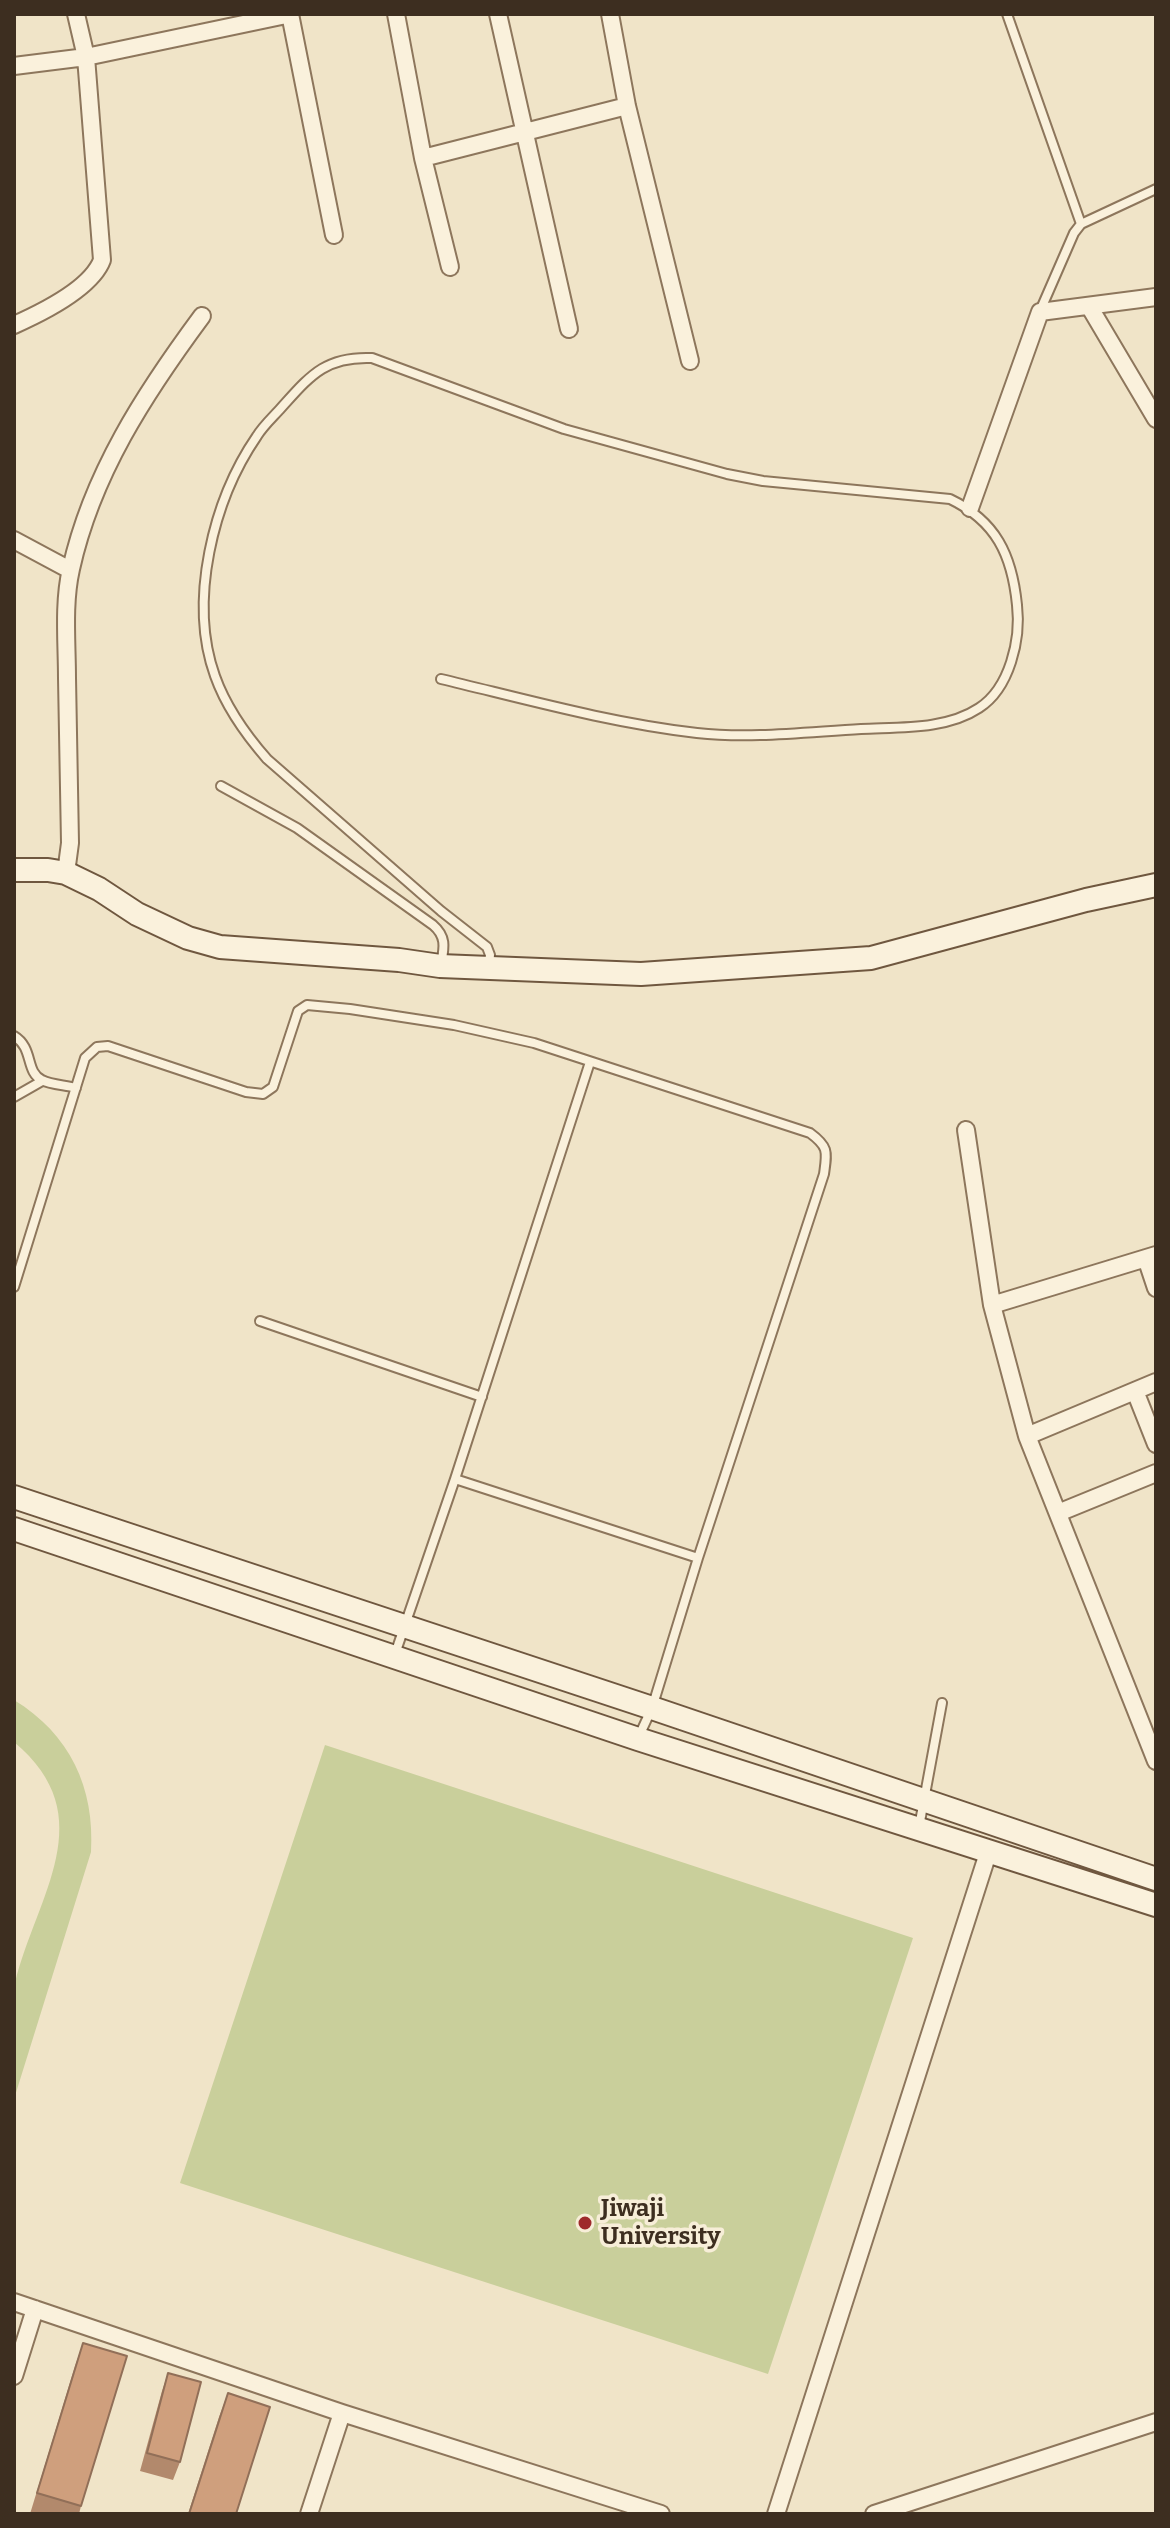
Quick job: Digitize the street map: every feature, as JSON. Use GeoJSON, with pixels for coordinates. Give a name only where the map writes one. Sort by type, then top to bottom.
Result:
{"type":"FeatureCollection","features":[{"type":"Feature","properties":{"kind":"main road"},"geometry":{"type":"LineString","coordinates":[[14,870],[66,873],[99,889],[137,914],[188,938],[220,947],[399,960],[440,966],[641,974],[871,958],[1086,900],[1156,885]]}},
{"type":"Feature","properties":{"kind":"main road"},"geometry":{"type":"LineString","coordinates":[[14,1497],[1156,1879]]}},
{"type":"Feature","properties":{"kind":"main road"},"geometry":{"type":"LineString","coordinates":[[14,1529],[638,1739],[1156,1905]]}},
{"type":"Feature","properties":{"kind":"street"},"geometry":{"type":"LineString","coordinates":[[14,325],[47,310],[98,270],[102,260],[86,57],[76,14]]}},
{"type":"Feature","properties":{"kind":"street"},"geometry":{"type":"LineString","coordinates":[[14,66],[86,57],[290,14],[334,235]]}},
{"type":"Feature","properties":{"kind":"street"},"geometry":{"type":"LineString","coordinates":[[396,14],[423,158],[450,267]]}},
{"type":"Feature","properties":{"kind":"street"},"geometry":{"type":"LineString","coordinates":[[498,14],[569,329]]}},
{"type":"Feature","properties":{"kind":"street"},"geometry":{"type":"LineString","coordinates":[[610,14],[627,106],[690,361]]}},
{"type":"Feature","properties":{"kind":"street"},"geometry":{"type":"LineString","coordinates":[[423,158],[627,106]]}},
{"type":"Feature","properties":{"kind":"street"},"geometry":{"type":"LineString","coordinates":[[970,508],[1040,312],[1156,297]]}},
{"type":"Feature","properties":{"kind":"street"},"geometry":{"type":"LineString","coordinates":[[1089,306],[1156,419]]}},
{"type":"Feature","properties":{"kind":"street"},"geometry":{"type":"LineString","coordinates":[[66,873],[70,843],[66,627],[70,570],[90,505],[113,452],[138,407],[202,316]]}},
{"type":"Feature","properties":{"kind":"street"},"geometry":{"type":"LineString","coordinates":[[14,540],[70,570]]}},
{"type":"Feature","properties":{"kind":"street"},"geometry":{"type":"LineString","coordinates":[[966,1130],[992,1305],[1027,1436],[1156,1761]]}},
{"type":"Feature","properties":{"kind":"street"},"geometry":{"type":"LineString","coordinates":[[992,1305],[1151,1257],[1156,1288]]}},
{"type":"Feature","properties":{"kind":"street"},"geometry":{"type":"LineString","coordinates":[[1027,1436],[1156,1382]]}},
{"type":"Feature","properties":{"kind":"street"},"geometry":{"type":"LineString","coordinates":[[1135,1391],[1156,1444]]}},
{"type":"Feature","properties":{"kind":"street"},"geometry":{"type":"LineString","coordinates":[[1058,1513],[1156,1473]]}},
{"type":"Feature","properties":{"kind":"street"},"geometry":{"type":"LineString","coordinates":[[776,2514],[989,1850]]}},
{"type":"Feature","properties":{"kind":"street"},"geometry":{"type":"LineString","coordinates":[[14,2302],[342,2413],[661,2514]]}},
{"type":"Feature","properties":{"kind":"street"},"geometry":{"type":"LineString","coordinates":[[14,2376],[35,2309]]}},
{"type":"Feature","properties":{"kind":"street"},"geometry":{"type":"LineString","coordinates":[[309,2514],[342,2413]]}},
{"type":"Feature","properties":{"kind":"street"},"geometry":{"type":"LineString","coordinates":[[874,2514],[1156,2422]]}},
{"type":"Feature","properties":{"kind":"lane"},"geometry":{"type":"LineString","coordinates":[[1007,14],[1081,224]]}},
{"type":"Feature","properties":{"kind":"lane"},"geometry":{"type":"LineString","coordinates":[[1040,312],[1074,233],[1081,224],[1156,189]]}},
{"type":"Feature","properties":{"kind":"lane"},"geometry":{"type":"LineString","coordinates":[[441,679],[587,714],[697,733],[759,734],[907,727],[946,722],[979,708],[996,693],[1008,675],[1018,617],[1015,587],[1007,554],[989,526],[970,508],[950,499],[763,481],[727,474],[564,429],[372,358],[351,357],[320,368],[258,434],[237,469],[222,505],[204,581],[208,644],[215,676],[249,738],[267,759],[441,911],[487,947],[490,955],[488,968]]}},
{"type":"Feature","properties":{"kind":"lane"},"geometry":{"type":"LineString","coordinates":[[221,786],[297,828],[433,925],[445,942],[440,966]]}},
{"type":"Feature","properties":{"kind":"lane"},"geometry":{"type":"LineString","coordinates":[[14,1287],[85,1058],[97,1047],[108,1046],[246,1092],[263,1094],[273,1087],[298,1011],[307,1005],[454,1025],[534,1043],[810,1133],[823,1142],[827,1153],[824,1174],[652,1708],[638,1739]]}},
{"type":"Feature","properties":{"kind":"lane"},"geometry":{"type":"LineString","coordinates":[[14,1036],[27,1047],[32,1069],[42,1081],[76,1088]]}},
{"type":"Feature","properties":{"kind":"lane"},"geometry":{"type":"LineString","coordinates":[[393,1658],[455,1479],[590,1062]]}},
{"type":"Feature","properties":{"kind":"lane"},"geometry":{"type":"LineString","coordinates":[[14,1097],[42,1081]]}},
{"type":"Feature","properties":{"kind":"lane"},"geometry":{"type":"LineString","coordinates":[[260,1321],[482,1397]]}},
{"type":"Feature","properties":{"kind":"lane"},"geometry":{"type":"LineString","coordinates":[[455,1479],[698,1558]]}},
{"type":"Feature","properties":{"kind":"lane"},"geometry":{"type":"LineString","coordinates":[[919,1828],[942,1703]]}},
{"type":"Feature","properties":{"kind":"green space"},"geometry":{"type":"Polygon","coordinates":[[[14,1700],[50,1729],[75,1765],[89,1806],[91,1852],[14,2099],[14,1987],[48,1888],[56,1858],[59,1828],[55,1799],[41,1770],[14,1742],[14,1700]]]}},
{"type":"Feature","properties":{"kind":"green space"},"geometry":{"type":"Polygon","coordinates":[[[325,1745],[913,1938],[768,2374],[180,2183],[325,1745]]]}},
{"type":"Feature","properties":{"kind":"building"},"geometry":{"type":"Polygon","coordinates":[[[83,2343],[127,2356],[81,2506],[37,2493],[83,2343]]]}},
{"type":"Feature","properties":{"kind":"building"},"geometry":{"type":"Polygon","coordinates":[[[168,2373],[201,2382],[180,2462],[147,2453],[168,2373]]]}},
{"type":"Feature","properties":{"kind":"building"},"geometry":{"type":"Polygon","coordinates":[[[228,2393],[270,2407],[236,2514],[189,2514],[228,2393]]]}},
{"type":"Feature","properties":{"kind":"place","name":"Jiwaji University"},"geometry":{"type":"Point","coordinates":[585,2223]}}]}
